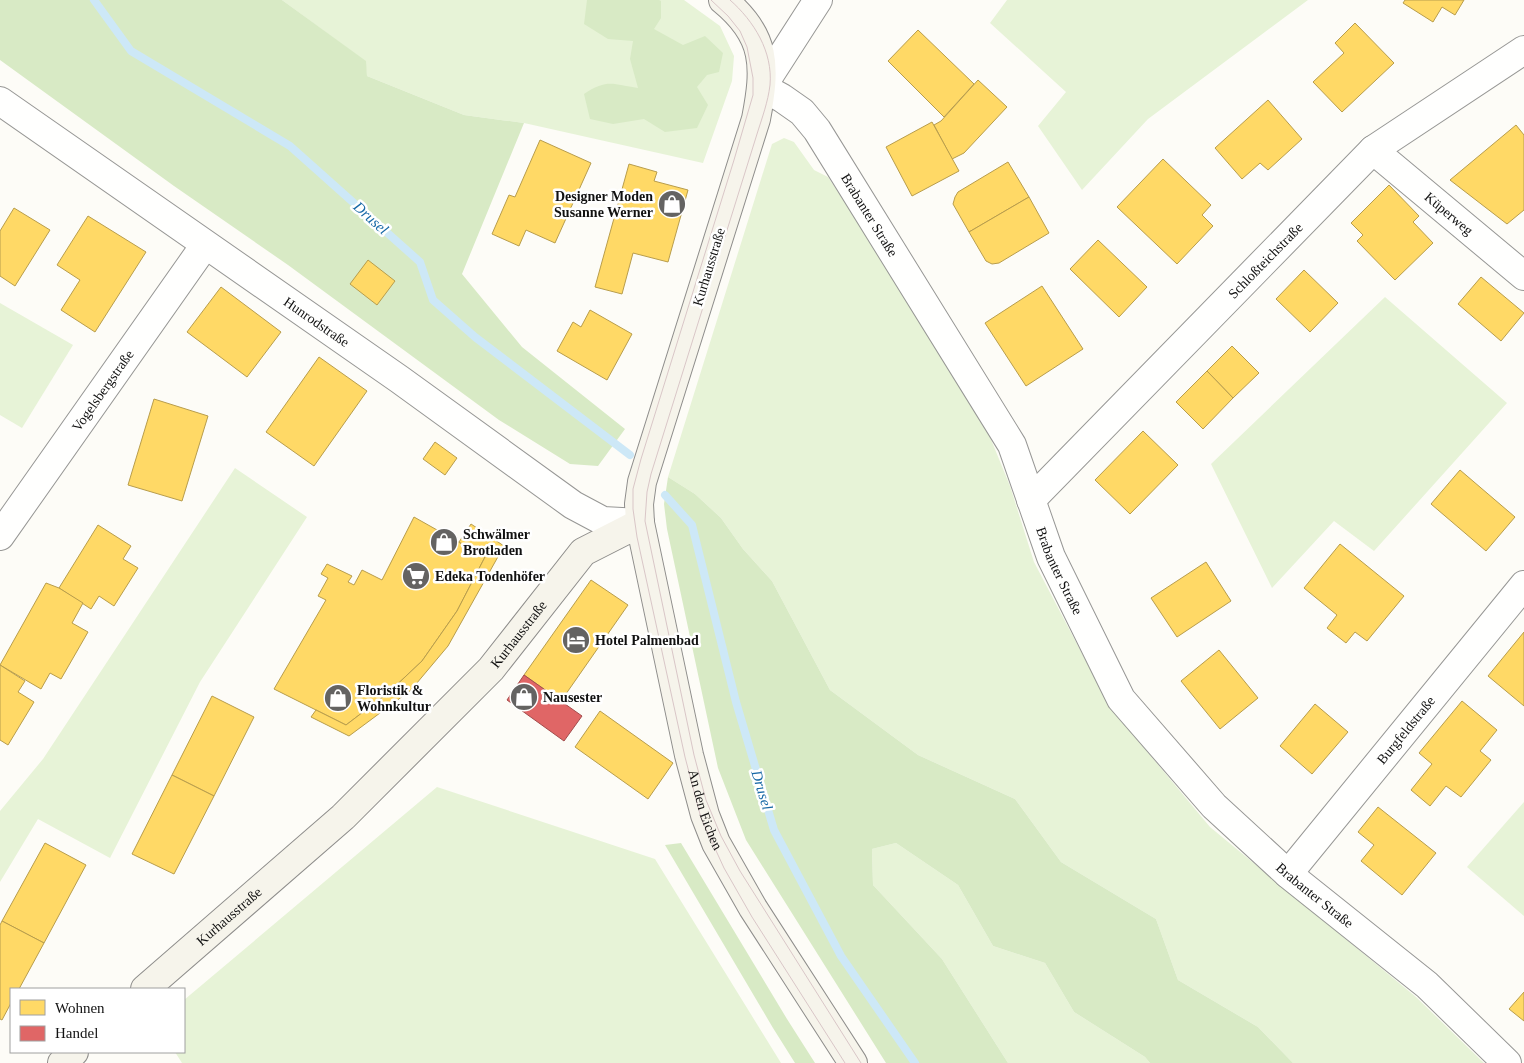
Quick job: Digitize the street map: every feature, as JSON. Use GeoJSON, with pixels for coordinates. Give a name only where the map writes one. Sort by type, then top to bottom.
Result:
{"type":"FeatureCollection","features":[{"type":"Feature","properties":{"kind":"street"},"geometry":{"type":"LineString","coordinates":[[723,0],[740,15],[754,37],[762,60],[762,88]]}},
{"type":"Feature","properties":{"kind":"street","name":"Kurhausstraße"},"geometry":{"type":"LineString","coordinates":[[146,988],[342,818],[491,669],[583,552],[640,523],[639,504],[642,482],[756,119],[762,88],[818,0]]}},
{"type":"Feature","properties":{"kind":"street","name":"Schloßteichstraße"},"geometry":{"type":"LineString","coordinates":[[1031,500],[1373,150],[1524,50]]}},
{"type":"Feature","properties":{"kind":"street","name":"Brabanter Straße"},"geometry":{"type":"LineString","coordinates":[[762,88],[782,98],[802,112],[818,130],[1012,445],[1051,557],[1121,700],[1214,806],[1288,874],[1427,985],[1507,1063]]}},
{"type":"Feature","properties":{"kind":"street","name":"Hunrodstraße"},"geometry":{"type":"LineString","coordinates":[[0,101],[399,379],[573,505],[604,521],[640,523]]}},
{"type":"Feature","properties":{"kind":"street","name":"Küperweg"},"geometry":{"type":"LineString","coordinates":[[1373,150],[1524,276]]}},
{"type":"Feature","properties":{"kind":"street","name":"Vogelsbergstraße"},"geometry":{"type":"LineString","coordinates":[[0,536],[205,245]]}},
{"type":"Feature","properties":{"kind":"street","name":"An den Eichen"},"geometry":{"type":"LineString","coordinates":[[640,523],[689,755],[705,815],[721,852],[752,908],[852,1063]]}},
{"type":"Feature","properties":{"kind":"street","name":"Burgfeldstraße"},"geometry":{"type":"LineString","coordinates":[[1288,874],[1524,585]]}},
{"type":"Feature","properties":{"kind":"street"},"geometry":{"type":"LineString","coordinates":[[62,1063],[73,1053]]}},
{"type":"Feature","properties":{"kind":"green space"},"geometry":{"type":"Polygon","coordinates":[[[0,0],[282,0],[366,61],[367,76],[464,115],[524,123],[462,274],[522,347],[625,429],[598,466],[570,464],[499,420],[288,265],[174,186],[0,60],[0,0]]]}},
{"type":"Feature","properties":{"kind":"green space"},"geometry":{"type":"Polygon","coordinates":[[[282,0],[684,0],[720,26],[734,56],[732,81],[703,163],[524,123],[464,115],[367,76],[365,61],[282,0]]]}},
{"type":"Feature","properties":{"kind":"green space"},"geometry":{"type":"Polygon","coordinates":[[[587,0],[659,0],[661,1],[661,18],[654,29],[683,45],[705,36],[723,53],[719,72],[707,75],[697,87],[708,105],[697,128],[665,132],[644,119],[613,124],[590,119],[584,94],[605,84],[638,88],[630,59],[633,41],[608,39],[584,24],[587,0]]]}},
{"type":"Feature","properties":{"kind":"green space"},"geometry":{"type":"Polygon","coordinates":[[[1007,0],[1308,0],[1148,119],[1082,190],[1038,126],[1066,92],[990,23],[1007,0]]]}},
{"type":"Feature","properties":{"kind":"green space"},"geometry":{"type":"Polygon","coordinates":[[[784,138],[794,142],[814,170],[828,177],[876,250],[990,437],[1010,486],[1034,562],[1110,707],[1210,827],[1416,997],[1484,1063],[1293,1063],[1258,1027],[1178,980],[1156,919],[1061,862],[1015,799],[918,755],[830,690],[772,581],[743,549],[721,518],[695,494],[668,477],[772,144],[784,138]]]}},
{"type":"Feature","properties":{"kind":"green space"},"geometry":{"type":"Polygon","coordinates":[[[1385,297],[1507,403],[1374,551],[1334,521],[1272,588],[1211,464],[1385,297]]]}},
{"type":"Feature","properties":{"kind":"green space"},"geometry":{"type":"Polygon","coordinates":[[[0,303],[73,345],[22,428],[0,415],[0,303]]]}},
{"type":"Feature","properties":{"kind":"green space"},"geometry":{"type":"Polygon","coordinates":[[[235,468],[307,517],[200,682],[110,858],[38,819],[0,882],[0,811],[43,759],[235,468]]]}},
{"type":"Feature","properties":{"kind":"green space"},"geometry":{"type":"Polygon","coordinates":[[[668,477],[695,494],[721,518],[743,549],[772,581],[830,690],[918,755],[1015,799],[1061,862],[1156,919],[1178,980],[1258,1027],[1293,1063],[1150,1063],[1145,1057],[1074,1012],[1045,963],[993,946],[958,885],[896,843],[872,849],[873,885],[942,959],[1008,1063],[886,1063],[746,840],[718,768],[667,529],[664,504],[668,477]]]}},
{"type":"Feature","properties":{"kind":"green space"},"geometry":{"type":"Polygon","coordinates":[[[437,787],[655,859],[781,1063],[182,1063],[176,1053],[185,1053],[185,999],[437,787]]]}},
{"type":"Feature","properties":{"kind":"green space"},"geometry":{"type":"Polygon","coordinates":[[[1524,802],[1524,916],[1467,867],[1524,802]]]}},
{"type":"Feature","properties":{"kind":"green space"},"geometry":{"type":"Polygon","coordinates":[[[681,843],[815,1063],[795,1063],[773,1028],[665,845],[681,843]]]}},
{"type":"Feature","properties":{"kind":"green space"},"geometry":{"type":"Polygon","coordinates":[[[896,843],[958,885],[993,946],[1045,963],[1074,1012],[1145,1057],[1150,1063],[1008,1063],[942,959],[873,885],[872,849],[896,843]]]}},
{"type":"Feature","properties":{"kind":"building: Wohnen"},"geometry":{"type":"Polygon","coordinates":[[[1405,0],[1464,0],[1455,15],[1442,7],[1433,22],[1403,3],[1405,0]]]}},
{"type":"Feature","properties":{"kind":"building: Wohnen"},"geometry":{"type":"Polygon","coordinates":[[[1355,23],[1394,63],[1342,112],[1313,82],[1344,53],[1335,43],[1355,23]]]}},
{"type":"Feature","properties":{"kind":"building: Wohnen"},"geometry":{"type":"Polygon","coordinates":[[[918,30],[974,84],[944,117],[888,61],[918,30]]]}},
{"type":"Feature","properties":{"kind":"building: Wohnen"},"geometry":{"type":"Polygon","coordinates":[[[978,80],[1007,107],[964,153],[952,159],[934,125],[941,121],[978,80]]]}},
{"type":"Feature","properties":{"kind":"building: Wohnen"},"geometry":{"type":"Polygon","coordinates":[[[1268,100],[1302,139],[1268,170],[1260,163],[1242,179],[1215,148],[1268,100]]]}},
{"type":"Feature","properties":{"kind":"building: Wohnen"},"geometry":{"type":"Polygon","coordinates":[[[932,122],[959,171],[912,196],[886,147],[932,122]]]}},
{"type":"Feature","properties":{"kind":"building: Wohnen"},"geometry":{"type":"Polygon","coordinates":[[[1516,125],[1524,135],[1524,210],[1507,224],[1450,180],[1516,125]]]}},
{"type":"Feature","properties":{"kind":"building: Wohnen"},"geometry":{"type":"Polygon","coordinates":[[[540,140],[591,163],[555,243],[526,230],[519,246],[492,234],[509,195],[515,197],[540,140]]]}},
{"type":"Feature","properties":{"kind":"building: Wohnen"},"geometry":{"type":"Polygon","coordinates":[[[1163,159],[1211,205],[1202,215],[1213,226],[1177,264],[1117,207],[1163,159]]]}},
{"type":"Feature","properties":{"kind":"building: Wohnen"},"geometry":{"type":"Polygon","coordinates":[[[1008,162],[1029,197],[969,232],[953,204],[955,197],[958,192],[1008,162]]]}},
{"type":"Feature","properties":{"kind":"building: Wohnen"},"geometry":{"type":"Polygon","coordinates":[[[629,164],[657,172],[654,181],[688,190],[668,262],[633,253],[622,294],[595,287],[629,164]]]}},
{"type":"Feature","properties":{"kind":"building: Wohnen"},"geometry":{"type":"Polygon","coordinates":[[[1389,185],[1419,216],[1413,222],[1433,243],[1395,280],[1357,241],[1363,235],[1351,223],[1389,185]]]}},
{"type":"Feature","properties":{"kind":"building: Wohnen"},"geometry":{"type":"Polygon","coordinates":[[[1029,197],[1049,233],[999,263],[992,264],[986,261],[969,232],[1029,197]]]}},
{"type":"Feature","properties":{"kind":"building: Wohnen"},"geometry":{"type":"Polygon","coordinates":[[[14,208],[50,230],[15,286],[0,276],[0,231],[14,208]]]}},
{"type":"Feature","properties":{"kind":"building: Wohnen"},"geometry":{"type":"Polygon","coordinates":[[[88,216],[146,252],[95,332],[61,310],[80,280],[57,265],[88,216]]]}},
{"type":"Feature","properties":{"kind":"building: Wohnen"},"geometry":{"type":"Polygon","coordinates":[[[1098,240],[1147,287],[1119,317],[1070,269],[1098,240]]]}},
{"type":"Feature","properties":{"kind":"building: Wohnen"},"geometry":{"type":"Polygon","coordinates":[[[368,260],[395,281],[377,305],[350,284],[368,260]]]}},
{"type":"Feature","properties":{"kind":"building: Wohnen"},"geometry":{"type":"Polygon","coordinates":[[[1304,270],[1338,303],[1310,332],[1276,299],[1304,270]]]}},
{"type":"Feature","properties":{"kind":"building: Wohnen"},"geometry":{"type":"Polygon","coordinates":[[[1481,277],[1524,313],[1501,341],[1458,304],[1481,277]]]}},
{"type":"Feature","properties":{"kind":"building: Wohnen"},"geometry":{"type":"Polygon","coordinates":[[[1042,286],[1083,349],[1026,386],[985,323],[1042,286]]]}},
{"type":"Feature","properties":{"kind":"building: Wohnen"},"geometry":{"type":"Polygon","coordinates":[[[221,287],[281,332],[247,377],[187,332],[221,287]]]}},
{"type":"Feature","properties":{"kind":"building: Wohnen"},"geometry":{"type":"Polygon","coordinates":[[[590,310],[632,334],[607,380],[557,351],[573,322],[581,327],[590,310]]]}},
{"type":"Feature","properties":{"kind":"building: Wohnen"},"geometry":{"type":"Polygon","coordinates":[[[1232,346],[1259,373],[1233,398],[1207,371],[1232,346]]]}},
{"type":"Feature","properties":{"kind":"building: Wohnen"},"geometry":{"type":"Polygon","coordinates":[[[319,357],[367,391],[314,466],[266,432],[319,357]]]}},
{"type":"Feature","properties":{"kind":"building: Wohnen"},"geometry":{"type":"Polygon","coordinates":[[[1207,371],[1233,398],[1203,429],[1176,402],[1207,371]]]}},
{"type":"Feature","properties":{"kind":"building: Wohnen"},"geometry":{"type":"Polygon","coordinates":[[[154,399],[208,416],[182,501],[128,485],[154,399]]]}},
{"type":"Feature","properties":{"kind":"building: Wohnen"},"geometry":{"type":"Polygon","coordinates":[[[1143,431],[1178,465],[1130,514],[1095,480],[1143,431]]]}},
{"type":"Feature","properties":{"kind":"building: Wohnen"},"geometry":{"type":"Polygon","coordinates":[[[435,442],[457,458],[445,475],[423,459],[435,442]]]}},
{"type":"Feature","properties":{"kind":"building: Wohnen"},"geometry":{"type":"Polygon","coordinates":[[[1460,470],[1515,517],[1486,551],[1431,504],[1460,470]]]}},
{"type":"Feature","properties":{"kind":"building: Wohnen"},"geometry":{"type":"Polygon","coordinates":[[[414,517],[485,557],[457,611],[422,661],[388,693],[346,725],[274,689],[326,600],[318,596],[328,578],[321,574],[327,564],[352,576],[348,582],[354,585],[362,570],[382,580],[414,517]]]}},
{"type":"Feature","properties":{"kind":"building: Wohnen"},"geometry":{"type":"Polygon","coordinates":[[[471,524],[504,546],[448,646],[411,690],[349,736],[311,717],[316,710],[346,725],[388,693],[422,661],[457,611],[485,557],[459,542],[471,524]]]}},
{"type":"Feature","properties":{"kind":"building: Wohnen"},"geometry":{"type":"Polygon","coordinates":[[[98,525],[131,546],[123,559],[138,568],[114,606],[99,596],[91,609],[59,588],[98,525]]]}},
{"type":"Feature","properties":{"kind":"building: Wohnen"},"geometry":{"type":"Polygon","coordinates":[[[1340,544],[1404,596],[1367,641],[1355,632],[1346,643],[1327,628],[1337,615],[1304,588],[1340,544]]]}},
{"type":"Feature","properties":{"kind":"building: Wohnen"},"geometry":{"type":"Polygon","coordinates":[[[1206,562],[1231,601],[1177,637],[1151,598],[1206,562]]]}},
{"type":"Feature","properties":{"kind":"building: Wohnen"},"geometry":{"type":"Polygon","coordinates":[[[591,580],[628,605],[561,701],[524,675],[591,580]]]}},
{"type":"Feature","properties":{"kind":"building: Wohnen"},"geometry":{"type":"Polygon","coordinates":[[[46,583],[59,588],[83,603],[72,623],[88,632],[61,679],[50,673],[41,689],[0,665],[46,583]]]}},
{"type":"Feature","properties":{"kind":"building: Wohnen"},"geometry":{"type":"Polygon","coordinates":[[[1524,632],[1524,706],[1488,676],[1524,632]]]}},
{"type":"Feature","properties":{"kind":"building: Wohnen"},"geometry":{"type":"Polygon","coordinates":[[[1219,650],[1258,698],[1220,729],[1181,681],[1219,650]]]}},
{"type":"Feature","properties":{"kind":"building: Wohnen"},"geometry":{"type":"Polygon","coordinates":[[[0,665],[25,681],[18,692],[34,702],[8,745],[0,740],[0,665]]]}},
{"type":"Feature","properties":{"kind":"building: Wohnen"},"geometry":{"type":"Polygon","coordinates":[[[212,696],[254,717],[214,796],[172,775],[212,696]]]}},
{"type":"Feature","properties":{"kind":"building: Wohnen"},"geometry":{"type":"Polygon","coordinates":[[[1462,701],[1497,730],[1480,751],[1491,760],[1461,797],[1446,786],[1430,806],[1411,790],[1432,764],[1419,753],[1462,701]]]}},
{"type":"Feature","properties":{"kind":"building: Wohnen"},"geometry":{"type":"Polygon","coordinates":[[[1315,704],[1348,732],[1312,774],[1280,746],[1315,704]]]}},
{"type":"Feature","properties":{"kind":"building: Wohnen"},"geometry":{"type":"Polygon","coordinates":[[[600,711],[673,763],[648,799],[575,747],[600,711]]]}},
{"type":"Feature","properties":{"kind":"building: Wohnen"},"geometry":{"type":"Polygon","coordinates":[[[172,775],[214,796],[174,874],[132,854],[172,775]]]}},
{"type":"Feature","properties":{"kind":"building: Wohnen"},"geometry":{"type":"Polygon","coordinates":[[[1378,807],[1436,853],[1402,895],[1361,861],[1374,845],[1358,832],[1378,807]]]}},
{"type":"Feature","properties":{"kind":"building: Wohnen"},"geometry":{"type":"Polygon","coordinates":[[[45,843],[86,865],[44,943],[2,921],[45,843]]]}},
{"type":"Feature","properties":{"kind":"building: Wohnen"},"geometry":{"type":"Polygon","coordinates":[[[2,921],[44,943],[20,988],[10,988],[10,1005],[2,1020],[0,1019],[0,925],[2,921]]]}},
{"type":"Feature","properties":{"kind":"building: Wohnen"},"geometry":{"type":"Polygon","coordinates":[[[1524,992],[1524,1021],[1509,1009],[1524,992]]]}},
{"type":"Feature","properties":{"kind":"building: Handel"},"geometry":{"type":"Polygon","coordinates":[[[524,675],[582,716],[564,741],[507,700],[524,675]]]}},
{"type":"Feature","properties":{"kind":"waterway","name":"Drusel"},"geometry":{"type":"LineString","coordinates":[[94,0],[131,51],[290,146],[420,262],[433,300],[475,337],[630,455]]}},
{"type":"Feature","properties":{"kind":"waterway","name":"Drusel"},"geometry":{"type":"LineString","coordinates":[[665,495],[692,525],[736,702],[774,830],[841,956],[915,1063]]}},
{"type":"Feature","properties":{"kind":"tram line"},"geometry":{"type":"LineString","coordinates":[[711,0],[740,31],[747,47],[753,78],[753,95],[641,459],[633,489],[633,509],[637,537],[685,757],[701,818],[724,868],[752,917],[845,1063]]}},
{"type":"Feature","properties":{"kind":"tram line"},"geometry":{"type":"LineString","coordinates":[[730,0],[747,18],[760,38],[768,61],[770,85],[763,116],[651,474],[647,492],[645,521],[694,755],[706,800],[721,836],[740,871],[861,1063]]}},
{"type":"Feature","properties":{"kind":"place","name":"Designer Moden Susanne Werner"},"geometry":{"type":"Point","coordinates":[672,204]}},
{"type":"Feature","properties":{"kind":"place","name":"Schwälmer Brotladen"},"geometry":{"type":"Point","coordinates":[444,542]}},
{"type":"Feature","properties":{"kind":"place","name":"Edeka Todenhöfer"},"geometry":{"type":"Point","coordinates":[416,576]}},
{"type":"Feature","properties":{"kind":"place","name":"Hotel Palmenbad"},"geometry":{"type":"Point","coordinates":[576,640]}},
{"type":"Feature","properties":{"kind":"place","name":"Nausester"},"geometry":{"type":"Point","coordinates":[524,697]}},
{"type":"Feature","properties":{"kind":"place","name":"Floristik & Wohnkultur"},"geometry":{"type":"Point","coordinates":[338,698]}}]}
